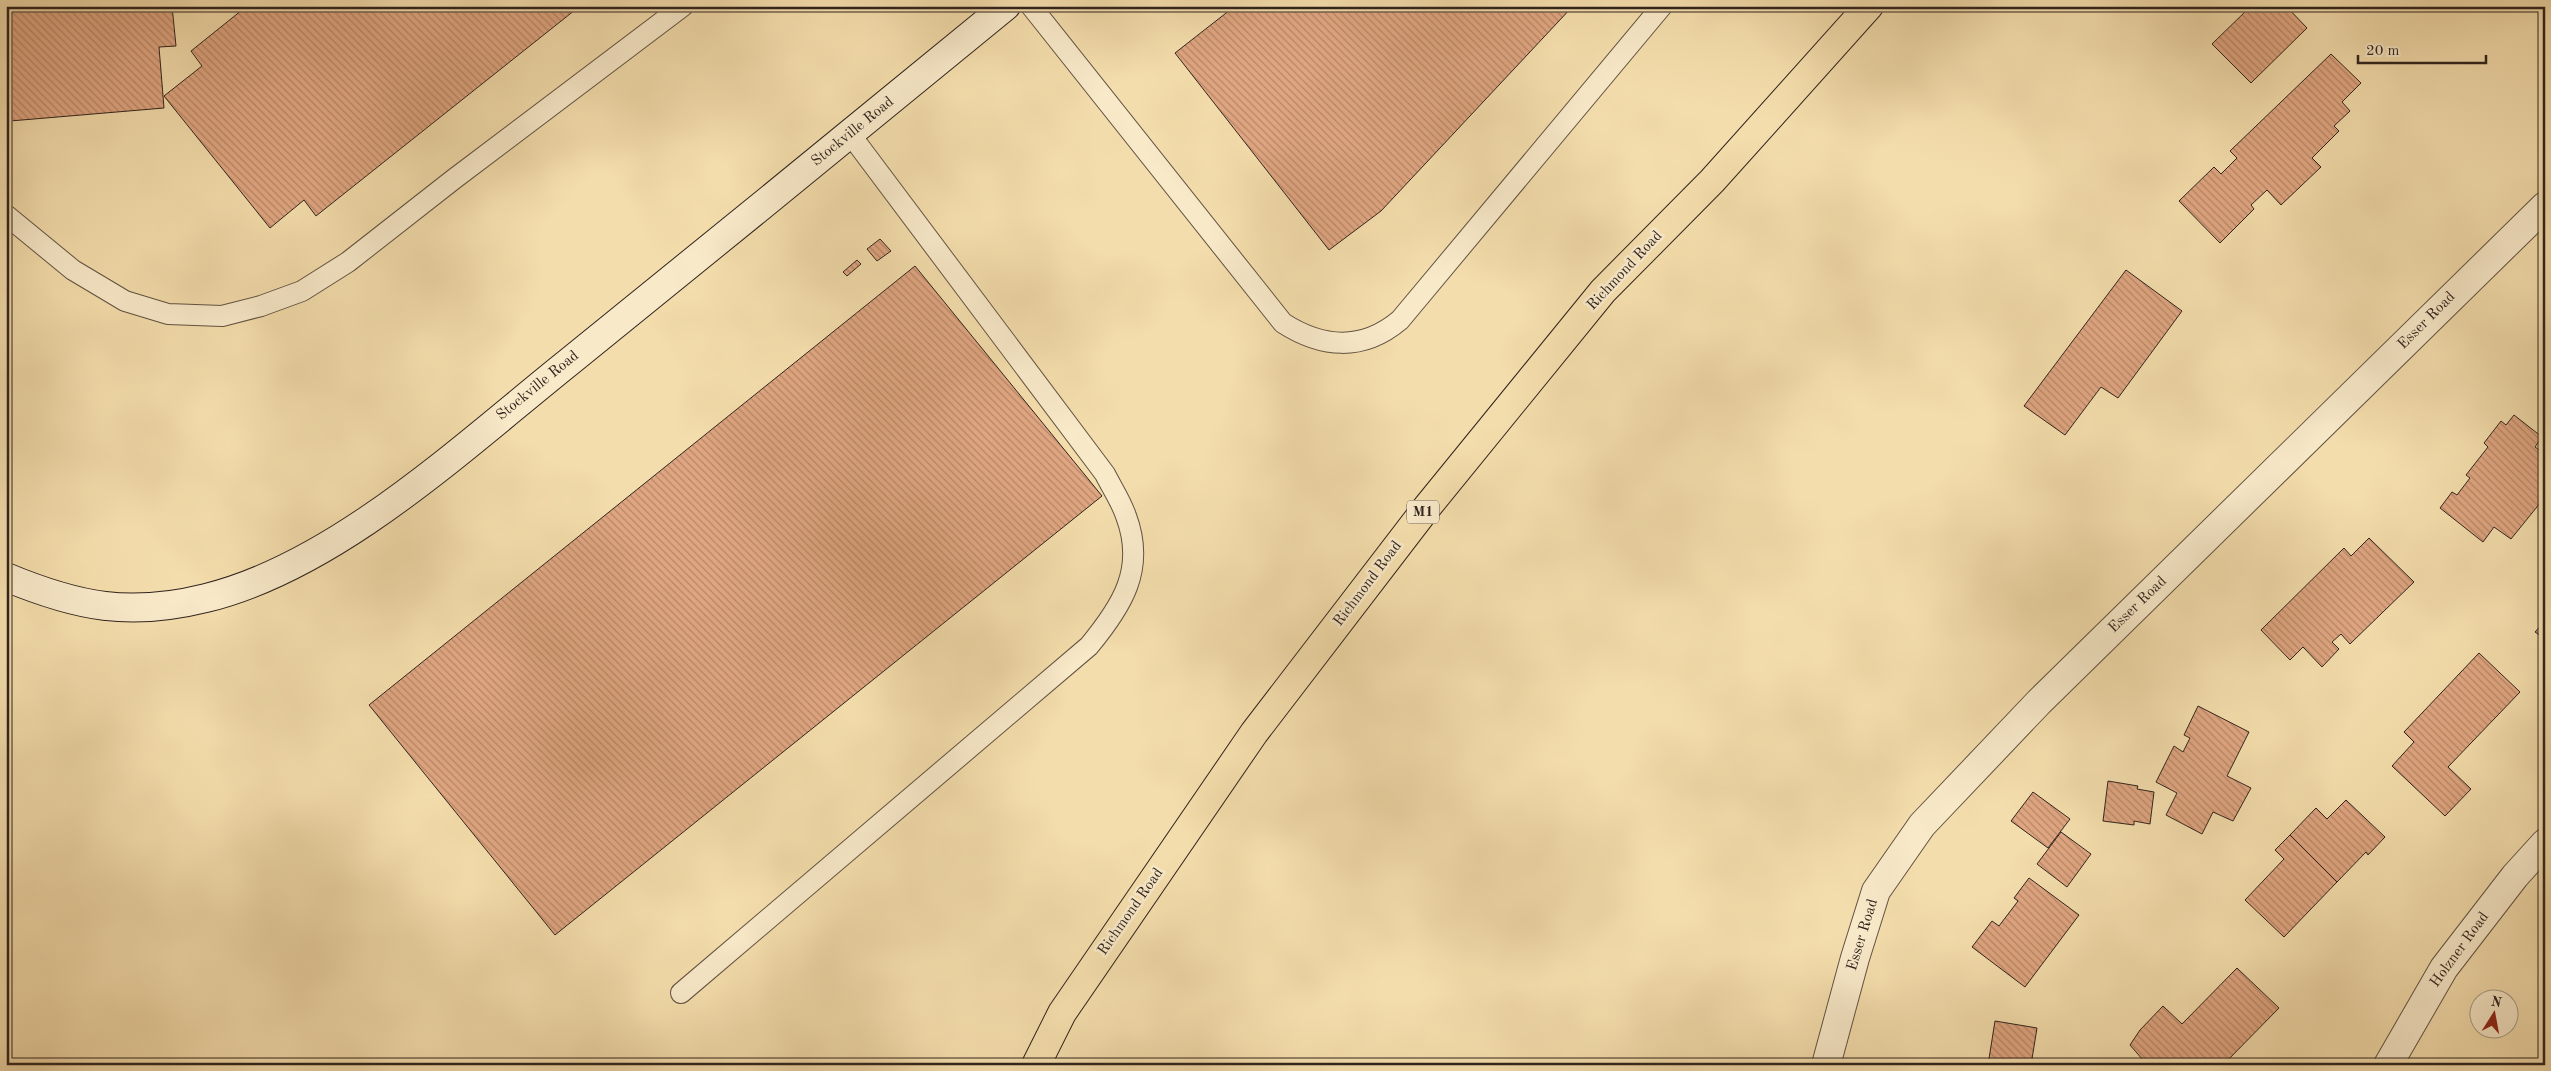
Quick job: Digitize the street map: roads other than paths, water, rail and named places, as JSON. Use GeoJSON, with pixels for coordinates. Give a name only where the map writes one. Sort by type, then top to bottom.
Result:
{"type":"FeatureCollection","features":[{"type":"Feature","properties":{"kind":"highway","name":"Richmond Road"},"geometry":{"type":"LineString","coordinates":[[1036,1065],[1062,1013],[1254,733],[1428,506],[1603,291],[1712,181],[1870,6]]}},
{"type":"Feature","properties":{"kind":"street","name":"Stockville Road"},"geometry":{"type":"LineString","coordinates":[[6,577],[46,594],[95,606],[152,607],[208,598],[262,578],[318,552],[408,491],[1006,6]]}},
{"type":"Feature","properties":{"kind":"street","name":"Esser Road"},"geometry":{"type":"LineString","coordinates":[[1826,1065],[1855,958],[1876,891],[1922,825],[2039,702],[2545,206]]}},
{"type":"Feature","properties":{"kind":"street","name":"Holzner Road"},"geometry":{"type":"LineString","coordinates":[[2388,1065],[2444,968],[2515,876],[2545,842]]}},
{"type":"Feature","properties":{"kind":"lane"},"geometry":{"type":"LineString","coordinates":[[6,215],[73,270],[125,301],[168,314],[222,316],[261,306],[302,291],[348,262],[454,179],[683,6]]}},
{"type":"Feature","properties":{"kind":"lane"},"geometry":{"type":"LineString","coordinates":[[1031,6],[1283,323],[1304,336],[1334,343],[1362,340],[1386,332],[1400,320],[1662,6]]}},
{"type":"Feature","properties":{"kind":"lane"},"geometry":{"type":"LineString","coordinates":[[681,992],[1090,646],[1114,615],[1122,601],[1133,565],[1134,545],[1126,515],[1106,474],[850,134]]}}]}
